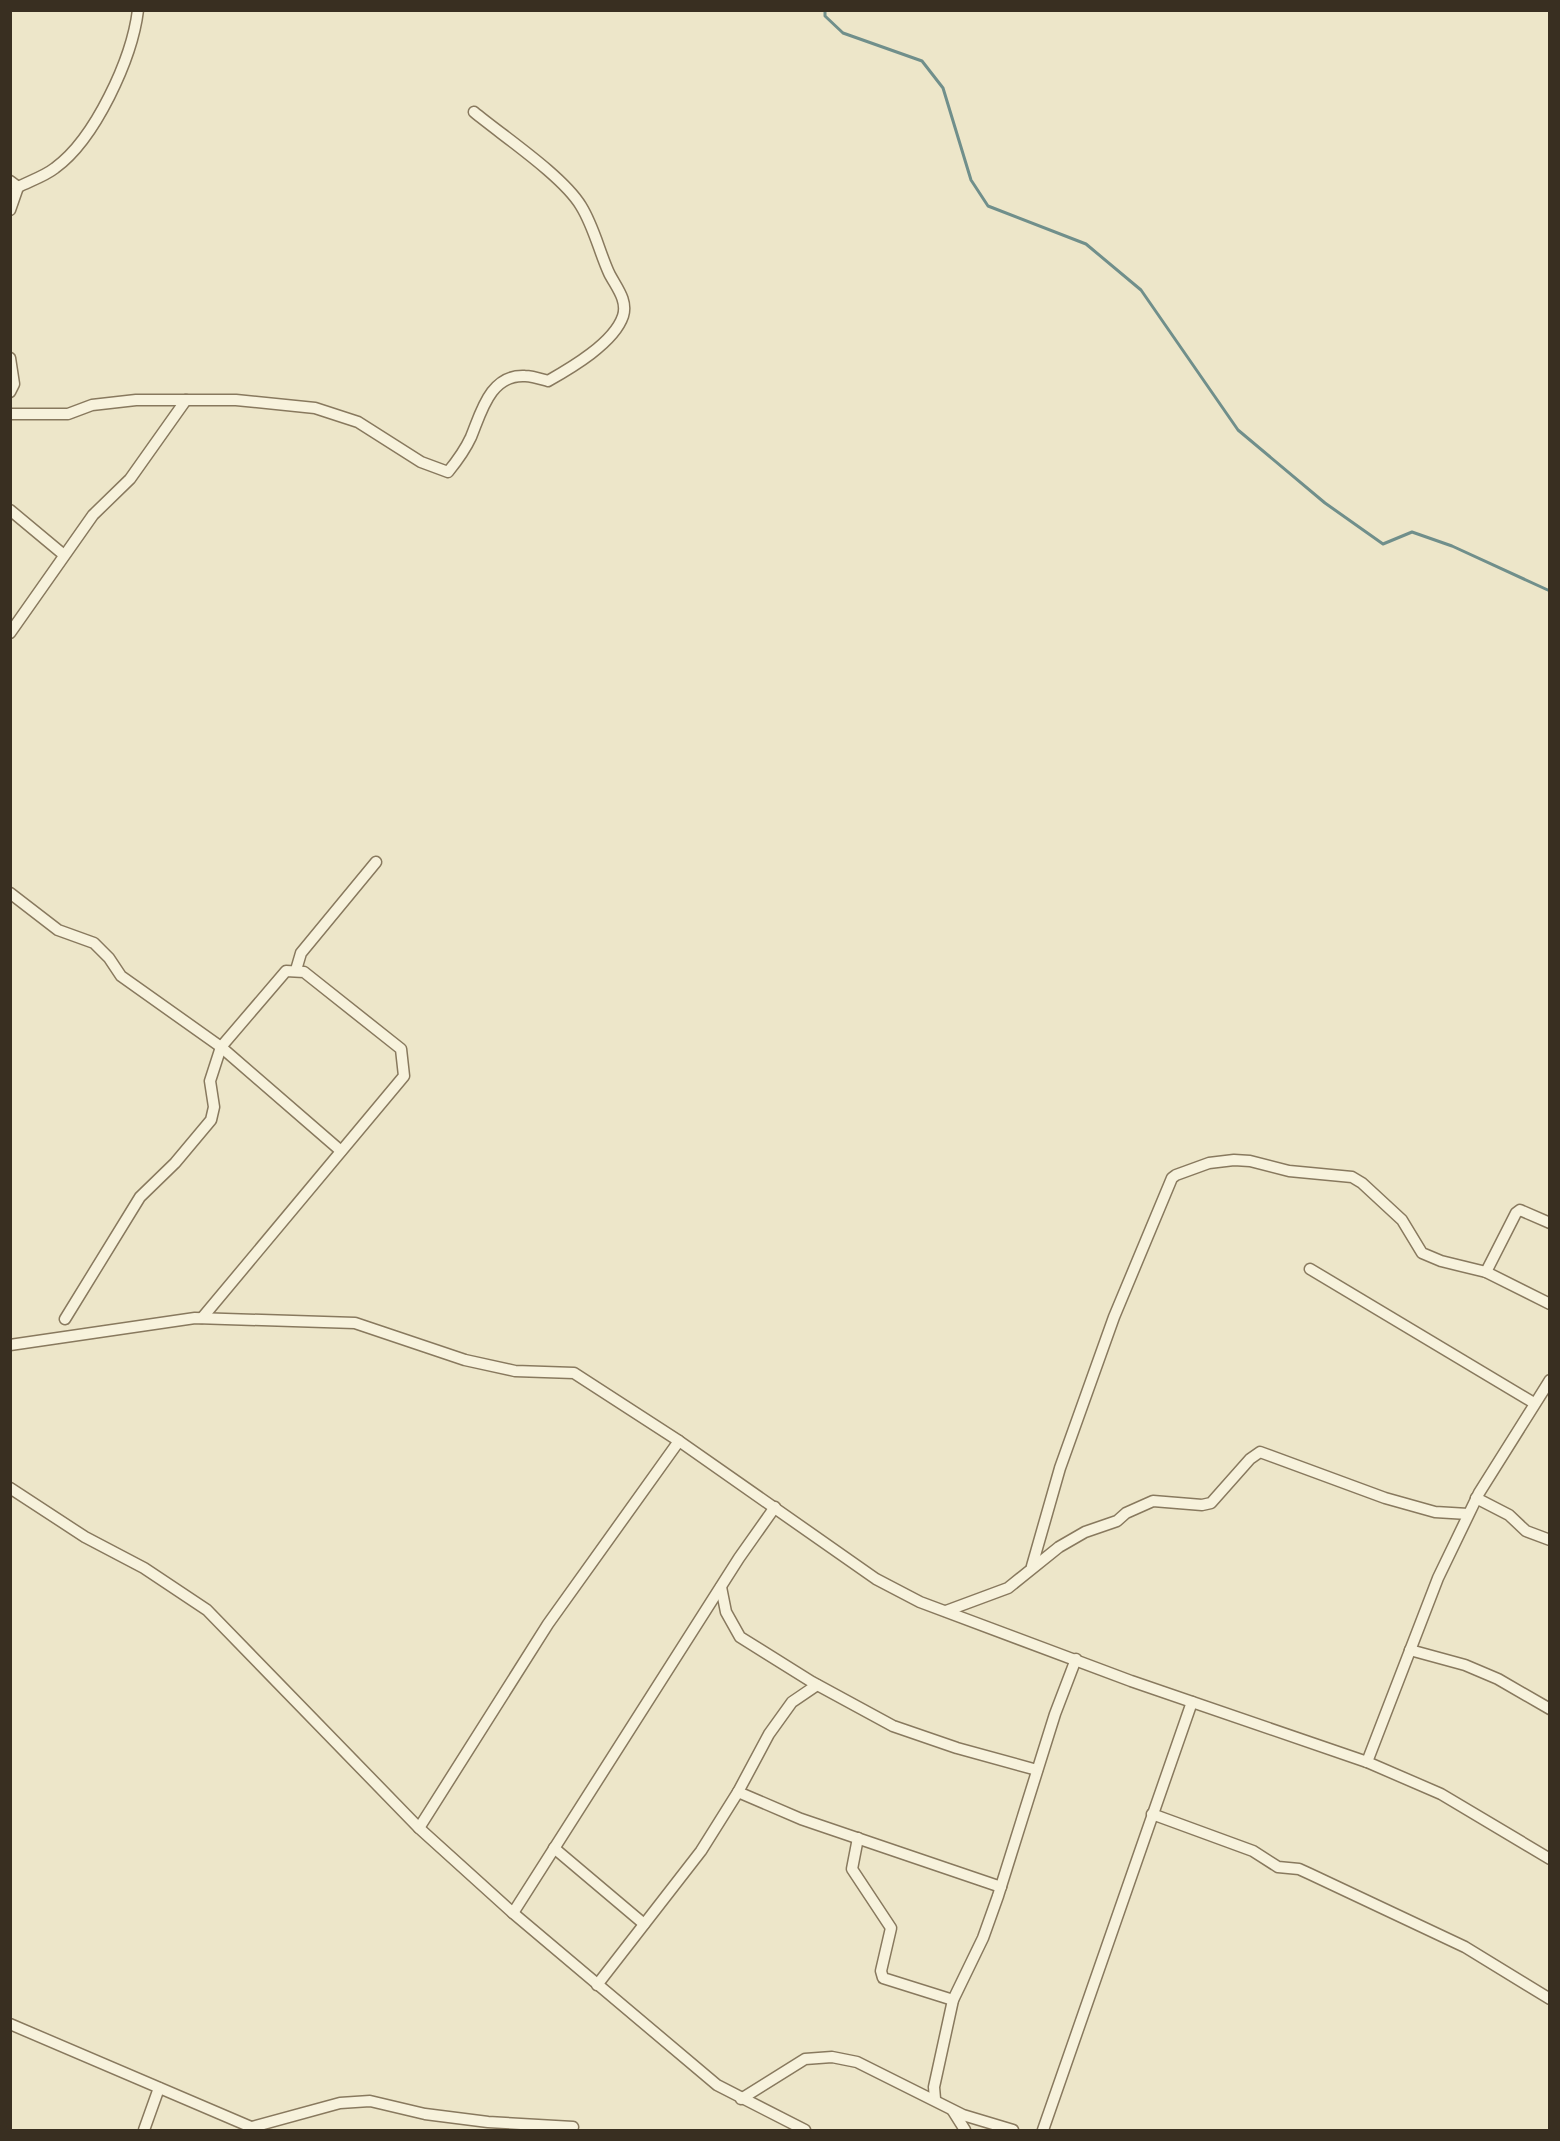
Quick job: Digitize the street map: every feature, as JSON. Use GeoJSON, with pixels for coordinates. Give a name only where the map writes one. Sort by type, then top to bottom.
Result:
{"type":"FeatureCollection","features":[{"type":"Feature","properties":{"kind":"street"},"geometry":{"type":"LineString","coordinates":[[10,210],[14,184],[55,168],[95,122],[127,54],[138,10]]}},
{"type":"Feature","properties":{"kind":"street"},"geometry":{"type":"LineString","coordinates":[[10,414],[68,414],[103,404],[136,400],[236,400],[315,408],[358,422],[421,462],[448,472],[459,459],[471,436],[482,405],[501,383],[524,375],[548,381],[574,366],[602,344],[623,316],[622,295],[609,274],[581,205],[566,186],[474,112]]}},
{"type":"Feature","properties":{"kind":"street"},"geometry":{"type":"LineString","coordinates":[[10,358],[14,384],[10,392]]}},
{"type":"Feature","properties":{"kind":"street"},"geometry":{"type":"LineString","coordinates":[[10,633],[93,515],[130,478],[186,400]]}},
{"type":"Feature","properties":{"kind":"street"},"geometry":{"type":"LineString","coordinates":[[10,510],[64,555]]}},
{"type":"Feature","properties":{"kind":"street"},"geometry":{"type":"LineString","coordinates":[[296,970],[301,952],[376,862]]}},
{"type":"Feature","properties":{"kind":"street"},"geometry":{"type":"LineString","coordinates":[[10,893],[58,930],[94,943],[121,976],[221,1047],[341,1151]]}},
{"type":"Feature","properties":{"kind":"street"},"geometry":{"type":"LineString","coordinates":[[65,1319],[141,1197],[211,1120],[214,1107],[210,1082],[221,1047],[286,971],[304,972],[401,1049],[404,1076],[341,1151],[316,1185],[202,1318]]}},
{"type":"Feature","properties":{"kind":"street"},"geometry":{"type":"LineString","coordinates":[[1032,1566],[1060,1468],[1114,1317],[1172,1178],[1209,1163],[1234,1160],[1251,1161],[1288,1171],[1352,1177],[1402,1220],[1422,1253],[1441,1262],[1486,1272],[1550,1304]]}},
{"type":"Feature","properties":{"kind":"street"},"geometry":{"type":"LineString","coordinates":[[1486,1272],[1516,1213],[1520,1210],[1528,1211],[1550,1223]]}},
{"type":"Feature","properties":{"kind":"street"},"geometry":{"type":"LineString","coordinates":[[1310,1269],[1534,1403]]}},
{"type":"Feature","properties":{"kind":"street"},"geometry":{"type":"LineString","coordinates":[[10,1345],[202,1318],[356,1323],[465,1360],[515,1371],[574,1373],[679,1441],[876,1579],[920,1602],[1192,1702],[1367,1762],[1441,1794],[1550,1859]]}},
{"type":"Feature","properties":{"kind":"street"},"geometry":{"type":"LineString","coordinates":[[1367,1762],[1438,1578],[1468,1514],[1550,1380]]}},
{"type":"Feature","properties":{"kind":"street"},"geometry":{"type":"LineString","coordinates":[[419,1828],[548,1624],[679,1441]]}},
{"type":"Feature","properties":{"kind":"street"},"geometry":{"type":"LineString","coordinates":[[946,1611],[1008,1588],[1032,1566],[1084,1532],[1117,1521],[1126,1513],[1153,1501],[1202,1505],[1211,1503],[1250,1459],[1260,1452],[1385,1498],[1436,1512],[1468,1514]]}},
{"type":"Feature","properties":{"kind":"street"},"geometry":{"type":"LineString","coordinates":[[10,1488],[85,1537],[153,1574],[207,1610],[419,1828],[513,1913],[717,2085],[805,2130]]}},
{"type":"Feature","properties":{"kind":"street"},"geometry":{"type":"LineString","coordinates":[[1476,1498],[1509,1515],[1526,1531],[1550,1540]]}},
{"type":"Feature","properties":{"kind":"street"},"geometry":{"type":"LineString","coordinates":[[513,1913],[721,1587],[775,1507]]}},
{"type":"Feature","properties":{"kind":"street"},"geometry":{"type":"LineString","coordinates":[[721,1587],[726,1612],[740,1637],[817,1685],[893,1726],[1037,1770]]}},
{"type":"Feature","properties":{"kind":"street"},"geometry":{"type":"LineString","coordinates":[[1410,1650],[1465,1665],[1498,1679],[1550,1709]]}},
{"type":"Feature","properties":{"kind":"street"},"geometry":{"type":"LineString","coordinates":[[935,2099],[934,2087],[953,2000],[983,1938],[1037,1770],[1076,1659]]}},
{"type":"Feature","properties":{"kind":"street"},"geometry":{"type":"LineString","coordinates":[[597,1985],[701,1851],[738,1792],[769,1734],[792,1702],[817,1685]]}},
{"type":"Feature","properties":{"kind":"street"},"geometry":{"type":"LineString","coordinates":[[1043,2130],[1192,1702]]}},
{"type":"Feature","properties":{"kind":"street"},"geometry":{"type":"LineString","coordinates":[[738,1792],[801,1819],[1001,1887]]}},
{"type":"Feature","properties":{"kind":"street"},"geometry":{"type":"LineString","coordinates":[[1152,1814],[1253,1851],[1278,1867],[1299,1869],[1310,1874],[1465,1947],[1550,1999]]}},
{"type":"Feature","properties":{"kind":"street"},"geometry":{"type":"LineString","coordinates":[[858,1838],[851,1863],[853,1873],[891,1928],[881,1971],[883,1978],[953,2000]]}},
{"type":"Feature","properties":{"kind":"street"},"geometry":{"type":"LineString","coordinates":[[554,1848],[644,1924]]}},
{"type":"Feature","properties":{"kind":"street"},"geometry":{"type":"LineString","coordinates":[[10,2024],[256,2129],[340,2103],[370,2101],[425,2114],[488,2122],[573,2127]]}},
{"type":"Feature","properties":{"kind":"street"},"geometry":{"type":"LineString","coordinates":[[741,2099],[805,2059],[832,2057],[857,2062],[935,2099],[953,2111],[1005,2129]]}},
{"type":"Feature","properties":{"kind":"street"},"geometry":{"type":"LineString","coordinates":[[144,2130],[159,2088]]}},
{"type":"Feature","properties":{"kind":"street"},"geometry":{"type":"LineString","coordinates":[[953,2111],[965,2130]]}},
{"type":"Feature","properties":{"kind":"waterway"},"geometry":{"type":"LineString","coordinates":[[825,10],[825,16],[843,33],[922,61],[943,88],[971,180],[988,206],[1086,244],[1141,290],[1238,430],[1325,503],[1383,544],[1412,532],[1452,546],[1550,591]]}}]}
